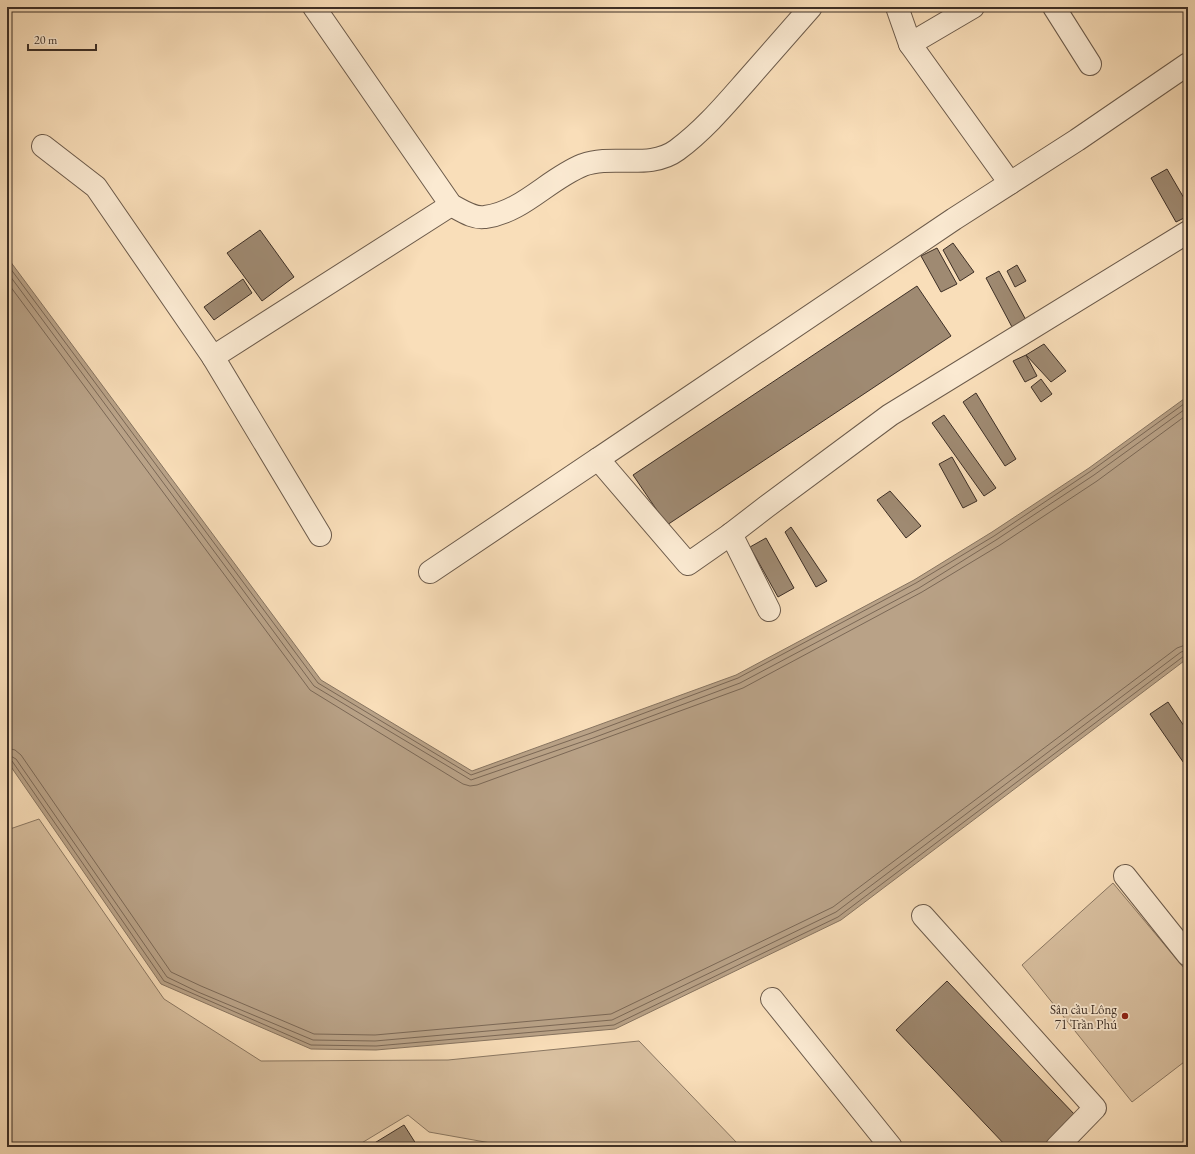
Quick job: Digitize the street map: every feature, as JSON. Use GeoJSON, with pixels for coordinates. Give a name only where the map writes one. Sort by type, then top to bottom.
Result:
{"type":"FeatureCollection","features":[{"type":"Feature","properties":{"kind":"street"},"geometry":{"type":"LineString","coordinates":[[314,7],[451,205],[465,213],[483,218],[503,212],[525,201],[583,165],[601,161],[649,160],[676,151],[709,123],[812,7]]}},
{"type":"Feature","properties":{"kind":"street"},"geometry":{"type":"LineString","coordinates":[[897,7],[910,44],[1010,183]]}},
{"type":"Feature","properties":{"kind":"street"},"geometry":{"type":"LineString","coordinates":[[910,44],[973,7]]}},
{"type":"Feature","properties":{"kind":"street"},"geometry":{"type":"LineString","coordinates":[[1054,7],[1090,64]]}},
{"type":"Feature","properties":{"kind":"street"},"geometry":{"type":"LineString","coordinates":[[430,572],[947,224],[1188,64]]}},
{"type":"Feature","properties":{"kind":"street"},"geometry":{"type":"LineString","coordinates":[[44,146],[96,187],[213,357],[320,536]]}},
{"type":"Feature","properties":{"kind":"street"},"geometry":{"type":"LineString","coordinates":[[213,357],[451,205]]}},
{"type":"Feature","properties":{"kind":"street"},"geometry":{"type":"LineString","coordinates":[[598,459],[688,564],[731,534],[890,416],[1188,232]]}},
{"type":"Feature","properties":{"kind":"street"},"geometry":{"type":"LineString","coordinates":[[731,534],[769,610]]}},
{"type":"Feature","properties":{"kind":"street"},"geometry":{"type":"LineString","coordinates":[[1125,876],[1188,955]]}},
{"type":"Feature","properties":{"kind":"street"},"geometry":{"type":"LineString","coordinates":[[923,916],[1095,1108],[1057,1147]]}},
{"type":"Feature","properties":{"kind":"street"},"geometry":{"type":"LineString","coordinates":[[772,999],[891,1147]]}},
{"type":"Feature","properties":{"kind":"shaded area"},"geometry":{"type":"Polygon","coordinates":[[[39,819],[164,999],[261,1061],[448,1060],[639,1041],[738,1144],[733,1147],[513,1147],[429,1132],[408,1115],[355,1147],[7,1147],[7,830],[39,819]]]}},
{"type":"Feature","properties":{"kind":"shaded area","name":"Sân cầu Lông 71 Trần Phú"},"geometry":{"type":"Polygon","coordinates":[[[1113,883],[1188,973],[1188,1059],[1132,1102],[1022,965],[1113,883]]]}},
{"type":"Feature","properties":{"kind":"water"},"geometry":{"type":"Polygon","coordinates":[[[7,257],[321,680],[472,771],[736,675],[914,580],[992,532],[1089,468],[1188,396],[1188,658],[841,920],[615,1029],[376,1050],[311,1049],[161,984],[7,761],[7,257]]]}},
{"type":"Feature","properties":{"kind":"building"},"geometry":{"type":"Polygon","coordinates":[[[1167,169],[1188,205],[1188,216],[1176,222],[1151,178],[1167,169]]]}},
{"type":"Feature","properties":{"kind":"building"},"geometry":{"type":"Polygon","coordinates":[[[260,230],[294,277],[262,301],[227,253],[260,230]]]}},
{"type":"Feature","properties":{"kind":"building"},"geometry":{"type":"Polygon","coordinates":[[[953,243],[974,272],[960,281],[943,250],[953,243]]]}},
{"type":"Feature","properties":{"kind":"building"},"geometry":{"type":"Polygon","coordinates":[[[937,248],[957,284],[941,292],[921,256],[937,248]]]}},
{"type":"Feature","properties":{"kind":"building"},"geometry":{"type":"Polygon","coordinates":[[[1188,254],[1188,264],[1184,256],[1188,254]]]}},
{"type":"Feature","properties":{"kind":"building"},"geometry":{"type":"Polygon","coordinates":[[[1017,265],[1026,281],[1015,287],[1007,271],[1017,265]]]}},
{"type":"Feature","properties":{"kind":"building"},"geometry":{"type":"Polygon","coordinates":[[[999,271],[1026,320],[1012,327],[986,278],[999,271]]]}},
{"type":"Feature","properties":{"kind":"building"},"geometry":{"type":"Polygon","coordinates":[[[243,279],[252,293],[214,320],[204,307],[243,279]]]}},
{"type":"Feature","properties":{"kind":"building"},"geometry":{"type":"Polygon","coordinates":[[[917,286],[951,336],[667,525],[633,475],[917,286]]]}},
{"type":"Feature","properties":{"kind":"building"},"geometry":{"type":"Polygon","coordinates":[[[1044,344],[1066,371],[1051,382],[1026,355],[1044,344]]]}},
{"type":"Feature","properties":{"kind":"building"},"geometry":{"type":"Polygon","coordinates":[[[1026,355],[1037,376],[1025,382],[1013,361],[1026,355]]]}},
{"type":"Feature","properties":{"kind":"building"},"geometry":{"type":"Polygon","coordinates":[[[1041,379],[1052,394],[1041,402],[1031,387],[1041,379]]]}},
{"type":"Feature","properties":{"kind":"building"},"geometry":{"type":"Polygon","coordinates":[[[976,393],[1016,459],[1005,466],[963,402],[976,393]]]}},
{"type":"Feature","properties":{"kind":"building"},"geometry":{"type":"Polygon","coordinates":[[[944,415],[996,488],[984,496],[932,423],[944,415]]]}},
{"type":"Feature","properties":{"kind":"building"},"geometry":{"type":"Polygon","coordinates":[[[952,457],[977,501],[963,508],[939,464],[952,457]]]}},
{"type":"Feature","properties":{"kind":"building"},"geometry":{"type":"Polygon","coordinates":[[[890,491],[921,526],[906,538],[877,500],[890,491]]]}},
{"type":"Feature","properties":{"kind":"building"},"geometry":{"type":"Polygon","coordinates":[[[791,527],[827,581],[816,587],[785,532],[791,527]]]}},
{"type":"Feature","properties":{"kind":"building"},"geometry":{"type":"Polygon","coordinates":[[[766,538],[794,588],[778,597],[750,547],[766,538]]]}},
{"type":"Feature","properties":{"kind":"building"},"geometry":{"type":"Polygon","coordinates":[[[1168,702],[1188,732],[1188,769],[1150,714],[1168,702]]]}},
{"type":"Feature","properties":{"kind":"building"},"geometry":{"type":"Polygon","coordinates":[[[947,981],[1076,1116],[1044,1147],[1007,1147],[896,1030],[947,981]]]}},
{"type":"Feature","properties":{"kind":"building"},"geometry":{"type":"Polygon","coordinates":[[[404,1125],[418,1147],[368,1147],[404,1125]]]}},
{"type":"Feature","properties":{"kind":"place","name":"Sân cầu Lông 71 Trần Phú"},"geometry":{"type":"Point","coordinates":[1125,1016]}}]}
